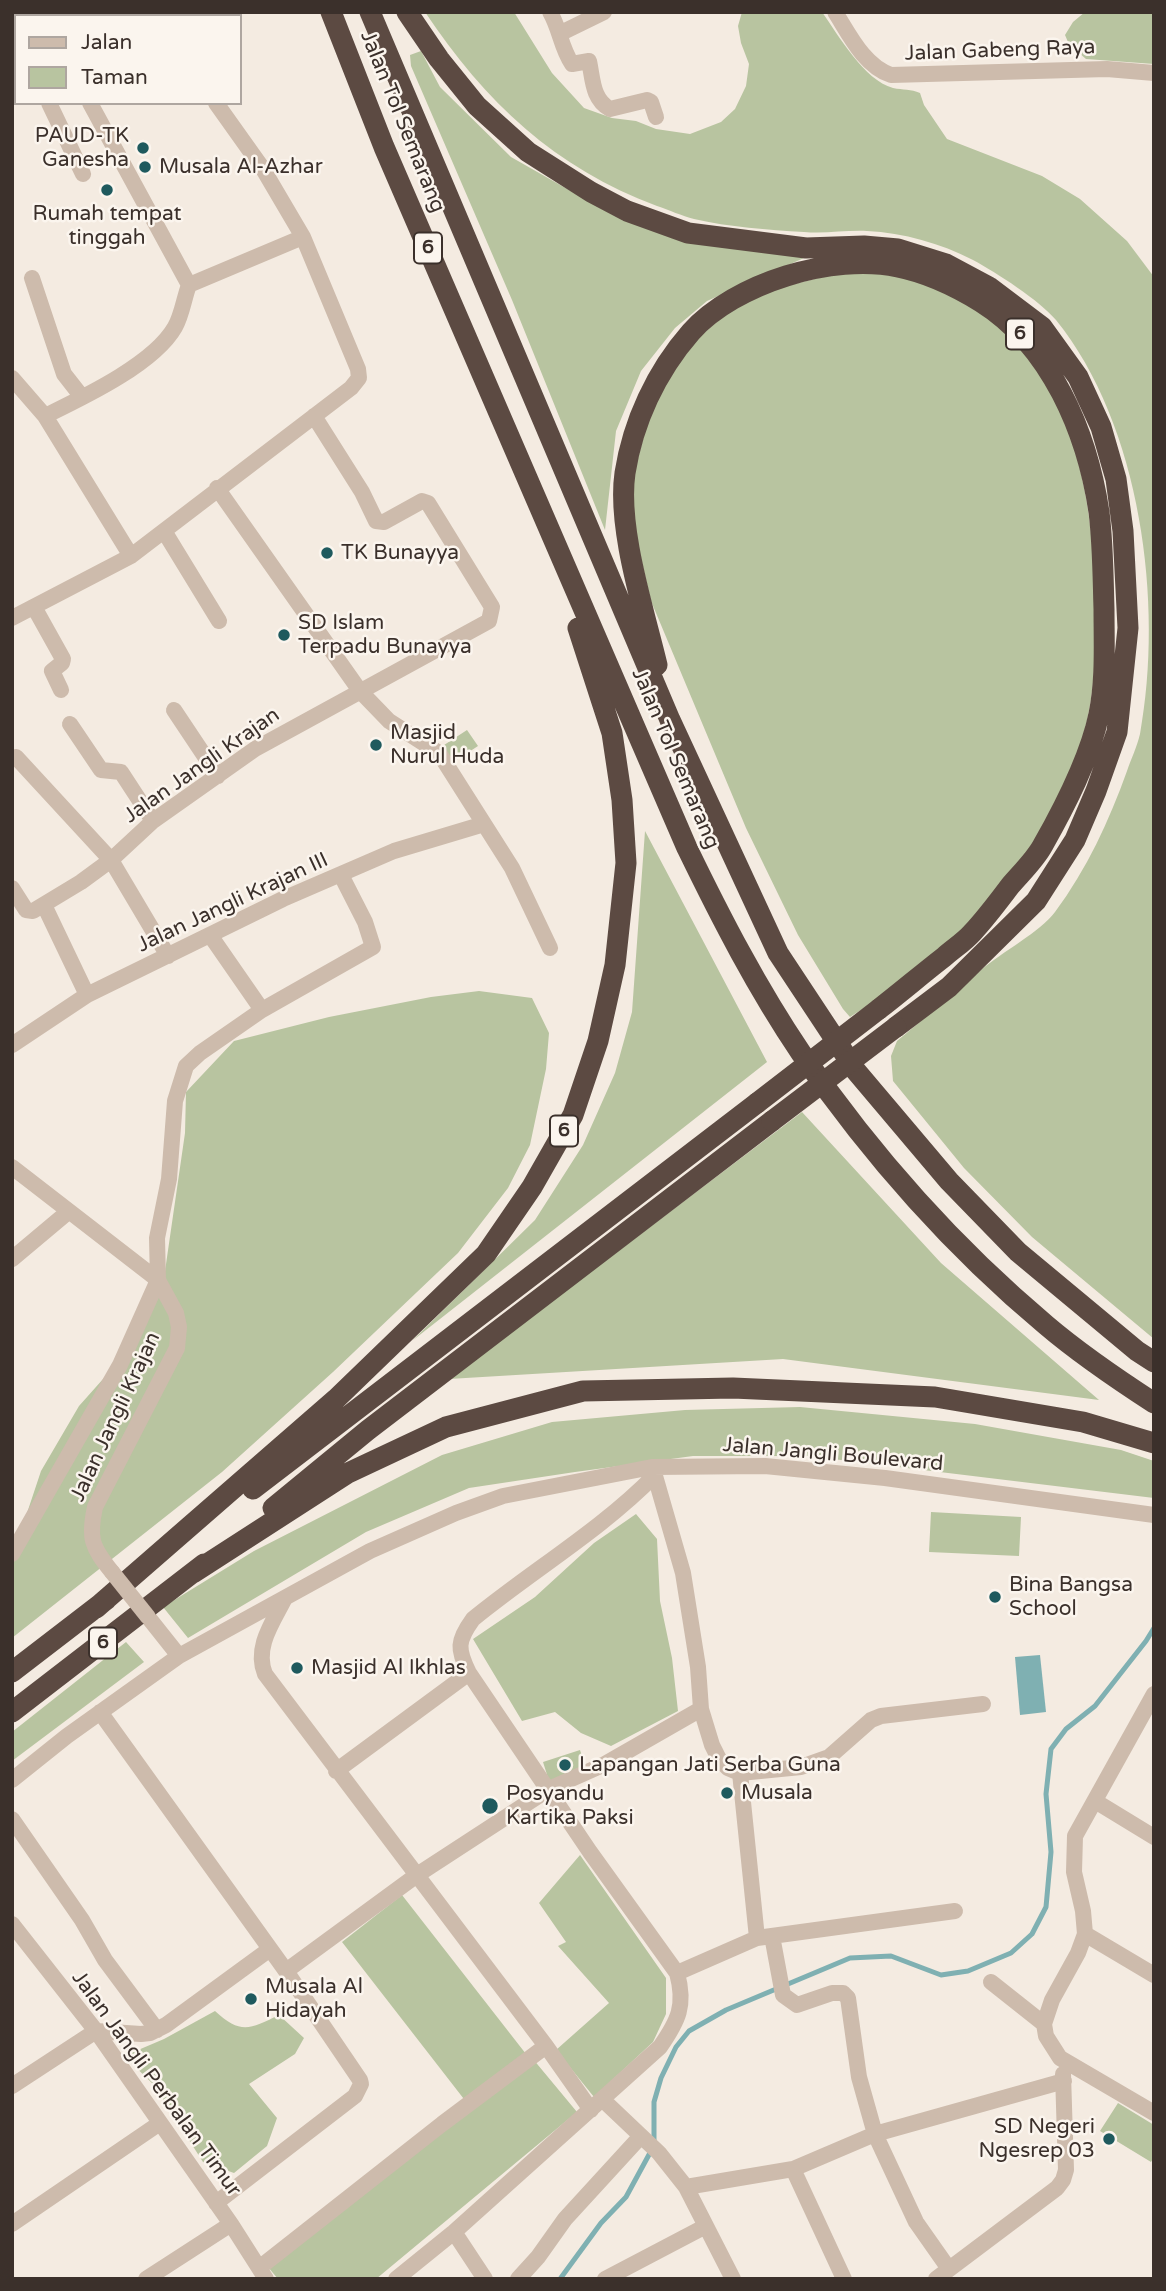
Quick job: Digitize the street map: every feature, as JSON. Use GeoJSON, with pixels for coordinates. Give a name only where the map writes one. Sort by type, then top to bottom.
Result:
{"type":"FeatureCollection","features":[{"type":"Feature","properties":{"kind":"highway","name":"Jalan Tol Semarang"},"geometry":{"type":"LineString","coordinates":[[331,12],[384,147],[687,848],[729,934],[799,1050],[886,1165],[962,1248],[1046,1326],[1154,1403]]}},
{"type":"Feature","properties":{"kind":"highway","name":"Jalan Tol Semarang"},"geometry":{"type":"LineString","coordinates":[[370,12],[670,720],[778,953],[856,1071],[949,1181],[1018,1252],[1137,1352],[1154,1362]]}},
{"type":"Feature","properties":{"kind":"highway","name":"6"},"geometry":{"type":"LineString","coordinates":[[12,1712],[193,1573],[368,1430],[949,987],[1036,901],[1075,841],[1117,732],[1129,628],[1123,531],[1116,479],[1101,427],[1077,377],[1042,327],[989,287],[946,264],[898,249],[864,246],[806,248],[688,233],[627,211],[591,192],[528,152],[477,106],[439,59],[407,12]]}},
{"type":"Feature","properties":{"kind":"highway","name":"6"},"geometry":{"type":"LineString","coordinates":[[12,1672],[879,1009],[971,935],[1041,849],[1078,775],[1099,714],[1105,659],[1103,571],[1098,510],[1084,447],[1063,393],[1032,347],[1012,326],[982,303],[939,279],[895,266],[839,264],[801,271],[762,283],[720,308],[692,330],[660,373],[639,417],[625,476],[625,529],[670,720]]}},
{"type":"Feature","properties":{"kind":"highway","name":"6"},"geometry":{"type":"LineString","coordinates":[[96,1608],[336,1399],[486,1254],[532,1187],[573,1115],[598,1041],[615,965],[626,863],[622,800],[612,733],[597,679],[529,481]]}},
{"type":"Feature","properties":{"kind":"highway","name":"6"},"geometry":{"type":"LineString","coordinates":[[193,1573],[348,1473],[446,1427],[583,1391],[733,1388],[935,1397],[1083,1422],[1154,1443]]}},
{"type":"Feature","properties":{"kind":"street"},"geometry":{"type":"LineString","coordinates":[[550,12],[561,33],[563,52],[572,64],[589,61],[596,95],[605,106],[614,108],[647,100],[651,102],[656,117]]}},
{"type":"Feature","properties":{"kind":"street"},"geometry":{"type":"LineString","coordinates":[[561,33],[604,12]]}},
{"type":"Feature","properties":{"kind":"street","name":"Jalan Gabeng Raya"},"geometry":{"type":"LineString","coordinates":[[835,12],[862,53],[878,69],[891,75],[1039,73],[1107,69],[1154,73]]}},
{"type":"Feature","properties":{"kind":"street"},"geometry":{"type":"LineString","coordinates":[[50,105],[83,174]]}},
{"type":"Feature","properties":{"kind":"street"},"geometry":{"type":"LineString","coordinates":[[46,416],[142,362],[167,339],[177,324],[189,285],[91,105]]}},
{"type":"Feature","properties":{"kind":"street"},"geometry":{"type":"LineString","coordinates":[[12,618],[131,556],[351,388],[359,378],[358,369],[303,237],[263,169],[217,105]]}},
{"type":"Feature","properties":{"kind":"street"},"geometry":{"type":"LineString","coordinates":[[189,285],[303,237]]}},
{"type":"Feature","properties":{"kind":"street"},"geometry":{"type":"LineString","coordinates":[[32,278],[64,374],[82,397]]}},
{"type":"Feature","properties":{"kind":"street"},"geometry":{"type":"LineString","coordinates":[[12,379],[46,416],[131,556]]}},
{"type":"Feature","properties":{"kind":"street","name":"Jalan Jangli Krajan"},"geometry":{"type":"LineString","coordinates":[[44,905],[111,860],[153,821],[255,749],[485,625],[492,617],[492,607],[428,503],[422,501],[384,522],[376,521],[362,492],[314,416]]}},
{"type":"Feature","properties":{"kind":"street"},"geometry":{"type":"LineString","coordinates":[[218,488],[360,691],[389,721],[439,753],[524,891],[550,948]]}},
{"type":"Feature","properties":{"kind":"street"},"geometry":{"type":"LineString","coordinates":[[164,531],[219,621]]}},
{"type":"Feature","properties":{"kind":"street"},"geometry":{"type":"LineString","coordinates":[[34,607],[63,659],[52,671],[61,690]]}},
{"type":"Feature","properties":{"kind":"street"},"geometry":{"type":"LineString","coordinates":[[174,710],[218,776]]}},
{"type":"Feature","properties":{"kind":"street"},"geometry":{"type":"LineString","coordinates":[[70,724],[101,770],[121,772],[153,821]]}},
{"type":"Feature","properties":{"kind":"street"},"geometry":{"type":"LineString","coordinates":[[16,757],[111,860],[168,957]]}},
{"type":"Feature","properties":{"kind":"street","name":"Jalan Jangli Krajan III"},"geometry":{"type":"LineString","coordinates":[[12,1045],[87,995],[283,899],[394,852],[484,824]]}},
{"type":"Feature","properties":{"kind":"street"},"geometry":{"type":"LineString","coordinates":[[12,1554],[120,1365],[158,1280],[157,1238],[169,1179],[175,1101],[186,1066],[200,1053],[262,1010],[372,948],[365,922],[341,875]]}},
{"type":"Feature","properties":{"kind":"street"},"geometry":{"type":"LineString","coordinates":[[12,888],[26,910],[33,911],[44,905],[87,995]]}},
{"type":"Feature","properties":{"kind":"street"},"geometry":{"type":"LineString","coordinates":[[210,935],[262,1010]]}},
{"type":"Feature","properties":{"kind":"street","name":"Jalan Jangli Krajan"},"geometry":{"type":"LineString","coordinates":[[12,1167],[68,1213],[158,1280],[176,1313],[179,1327],[177,1348],[95,1507],[91,1528],[92,1542],[179,1656]]}},
{"type":"Feature","properties":{"kind":"street"},"geometry":{"type":"LineString","coordinates":[[12,1259],[68,1213]]}},
{"type":"Feature","properties":{"kind":"street","name":"Jalan Jangli Boulevard"},"geometry":{"type":"LineString","coordinates":[[12,1780],[100,1712],[179,1656],[370,1551],[456,1513],[503,1496],[654,1471],[765,1466],[885,1478],[1154,1515]]}},
{"type":"Feature","properties":{"kind":"street"},"geometry":{"type":"LineString","coordinates":[[396,2279],[454,2232],[660,2048],[681,2009],[682,1990],[677,1973],[590,1852],[460,1656],[464,1631],[473,1619],[634,1496],[654,1471]]}},
{"type":"Feature","properties":{"kind":"street"},"geometry":{"type":"LineString","coordinates":[[654,1471],[683,1573],[698,1667],[701,1709],[712,1745],[719,1759],[728,1768],[740,1773],[801,1767],[829,1757],[871,1720],[881,1716],[983,1704]]}},
{"type":"Feature","properties":{"kind":"street"},"geometry":{"type":"LineString","coordinates":[[285,1598],[262,1646],[261,1665],[265,1674],[546,2046],[596,2104],[650,2145],[686,2188],[733,2279]]}},
{"type":"Feature","properties":{"kind":"street"},"geometry":{"type":"LineString","coordinates":[[336,1770],[469,1673]]}},
{"type":"Feature","properties":{"kind":"street"},"geometry":{"type":"LineString","coordinates":[[740,1773],[765,1937],[780,1978],[783,1995],[797,2006],[832,1993],[843,1993],[848,1998],[859,2077],[875,2134],[942,2274],[1057,2188],[1063,2180],[1066,2170],[1064,2081],[1060,2058],[1046,2036],[1044,2024],[1052,2000],[1079,1953],[1085,1934],[1074,1872],[1074,1847],[1080,1824],[1153,1697]]}},
{"type":"Feature","properties":{"kind":"street"},"geometry":{"type":"LineString","coordinates":[[286,1971],[417,1875],[549,1789],[605,1764],[701,1709]]}},
{"type":"Feature","properties":{"kind":"street"},"geometry":{"type":"LineString","coordinates":[[100,1712],[286,1971],[357,2074],[361,2084],[355,2096],[216,2203]]}},
{"type":"Feature","properties":{"kind":"street"},"geometry":{"type":"LineString","coordinates":[[1094,1801],[1154,1837]]}},
{"type":"Feature","properties":{"kind":"street"},"geometry":{"type":"LineString","coordinates":[[12,1819],[82,1920],[105,1960],[157,2030]]}},
{"type":"Feature","properties":{"kind":"street"},"geometry":{"type":"LineString","coordinates":[[677,1973],[765,1937],[955,1910]]}},
{"type":"Feature","properties":{"kind":"street","name":"Jalan Jangli Perbalan Timur"},"geometry":{"type":"LineString","coordinates":[[13,1928],[96,2031],[231,2224],[262,2273],[442,2124],[546,2046]]}},
{"type":"Feature","properties":{"kind":"street"},"geometry":{"type":"LineString","coordinates":[[1085,1934],[1154,1975]]}},
{"type":"Feature","properties":{"kind":"street"},"geometry":{"type":"LineString","coordinates":[[12,2086],[96,2031],[141,2034],[157,2030],[270,1949]]}},
{"type":"Feature","properties":{"kind":"street"},"geometry":{"type":"LineString","coordinates":[[991,1982],[1044,2024]]}},
{"type":"Feature","properties":{"kind":"street"},"geometry":{"type":"LineString","coordinates":[[1060,2058],[1154,2113]]}},
{"type":"Feature","properties":{"kind":"street"},"geometry":{"type":"LineString","coordinates":[[686,2188],[793,2169],[875,2134],[1064,2081]]}},
{"type":"Feature","properties":{"kind":"street"},"geometry":{"type":"LineString","coordinates":[[12,2224],[160,2123]]}},
{"type":"Feature","properties":{"kind":"street"},"geometry":{"type":"LineString","coordinates":[[518,2279],[538,2257],[565,2219],[650,2145]]}},
{"type":"Feature","properties":{"kind":"street"},"geometry":{"type":"LineString","coordinates":[[793,2169],[844,2279]]}},
{"type":"Feature","properties":{"kind":"street"},"geometry":{"type":"LineString","coordinates":[[146,2279],[231,2224]]}},
{"type":"Feature","properties":{"kind":"street"},"geometry":{"type":"LineString","coordinates":[[605,2279],[705,2226]]}},
{"type":"Feature","properties":{"kind":"street"},"geometry":{"type":"LineString","coordinates":[[454,2232],[485,2279]]}},
{"type":"Feature","properties":{"kind":"green space"},"geometry":{"type":"Polygon","coordinates":[[[425,12],[514,12],[552,73],[584,108],[656,129],[690,134],[721,122],[735,109],[746,86],[749,64],[738,26],[742,12],[822,12],[853,56],[872,76],[893,88],[920,93],[924,105],[947,139],[1042,176],[1080,199],[1127,241],[1154,277],[1154,1339],[1032,1237],[964,1168],[893,1081],[891,1056],[897,1041],[981,970],[1040,927],[1055,912],[1096,844],[1139,739],[1147,683],[1149,629],[1139,518],[1126,463],[1108,411],[1085,363],[1056,320],[1039,304],[994,272],[948,249],[922,240],[881,232],[812,232],[707,222],[657,206],[586,172],[555,152],[498,103],[472,75],[425,12]]]}},
{"type":"Feature","properties":{"kind":"green space"},"geometry":{"type":"Polygon","coordinates":[[[1085,12],[1154,12],[1154,64],[1086,59],[1071,49],[1065,35],[1073,22],[1085,12]]]}},
{"type":"Feature","properties":{"kind":"green space"},"geometry":{"type":"Polygon","coordinates":[[[421,51],[440,87],[511,157],[613,215],[813,254],[707,301],[675,328],[641,371],[616,431],[605,530],[512,300],[411,66],[410,55],[421,51]]]}},
{"type":"Feature","properties":{"kind":"green space"},"geometry":{"type":"Polygon","coordinates":[[[839,273],[901,276],[936,288],[998,326],[1027,356],[1050,391],[1068,429],[1080,469],[1093,555],[1095,598],[1093,688],[1085,731],[1069,774],[1039,836],[969,924],[909,976],[850,1017],[798,935],[746,828],[651,601],[634,528],[633,477],[648,420],[668,378],[699,337],[725,315],[766,291],[839,273]]]}},
{"type":"Feature","properties":{"kind":"green space"},"geometry":{"type":"Polygon","coordinates":[[[467,730],[478,746],[449,765],[438,749],[467,730]]]}},
{"type":"Feature","properties":{"kind":"green space"},"geometry":{"type":"Polygon","coordinates":[[[645,831],[767,1062],[412,1341],[535,1220],[583,1145],[615,1073],[632,1012],[645,831]]]}},
{"type":"Feature","properties":{"kind":"green space"},"geometry":{"type":"Polygon","coordinates":[[[479,991],[532,998],[549,1033],[546,1069],[530,1145],[508,1188],[458,1253],[333,1372],[222,1472],[12,1638],[12,1558],[41,1471],[79,1406],[128,1351],[165,1271],[185,1133],[186,1092],[234,1041],[329,1017],[431,997],[479,991]]]}},
{"type":"Feature","properties":{"kind":"green space"},"geometry":{"type":"Polygon","coordinates":[[[802,1112],[941,1263],[1099,1400],[783,1359],[449,1379],[802,1112]]]}},
{"type":"Feature","properties":{"kind":"green space"},"geometry":{"type":"Polygon","coordinates":[[[800,1407],[975,1424],[1121,1450],[1154,1461],[1154,1498],[808,1456],[693,1456],[469,1488],[366,1532],[188,1638],[163,1607],[254,1551],[442,1455],[552,1422],[685,1410],[800,1407]]]}},
{"type":"Feature","properties":{"kind":"green space"},"geometry":{"type":"Polygon","coordinates":[[[931,1512],[1021,1517],[1019,1556],[929,1552],[931,1512]]]}},
{"type":"Feature","properties":{"kind":"green space"},"geometry":{"type":"Polygon","coordinates":[[[636,1514],[657,1539],[660,1601],[672,1658],[678,1711],[611,1746],[581,1733],[555,1712],[522,1721],[473,1639],[535,1597],[594,1543],[636,1514]]]}},
{"type":"Feature","properties":{"kind":"green space"},"geometry":{"type":"Polygon","coordinates":[[[126,1642],[144,1662],[12,1761],[12,1732],[126,1642]]]}},
{"type":"Feature","properties":{"kind":"green space","name":"Lapangan Jati Serba Guna"},"geometry":{"type":"Polygon","coordinates":[[[580,1750],[586,1768],[549,1781],[543,1762],[580,1750]]]}},
{"type":"Feature","properties":{"kind":"green space"},"geometry":{"type":"Polygon","coordinates":[[[580,1855],[666,1978],[666,2014],[653,2042],[594,2097],[556,2050],[609,2003],[558,1946],[566,1942],[539,1903],[580,1855]]]}},
{"type":"Feature","properties":{"kind":"green space"},"geometry":{"type":"Polygon","coordinates":[[[402,1895],[526,2054],[528,2053],[577,2112],[376,2279],[278,2279],[268,2267],[467,2103],[342,1942],[402,1895]]]}},
{"type":"Feature","properties":{"kind":"green space"},"geometry":{"type":"Polygon","coordinates":[[[215,2011],[239,2027],[260,2024],[279,2015],[304,2038],[295,2054],[249,2084],[277,2118],[267,2146],[234,2173],[203,2162],[154,2085],[124,2056],[164,2039],[215,2011]]]}},
{"type":"Feature","properties":{"kind":"green space"},"geometry":{"type":"Polygon","coordinates":[[[1118,2103],[1154,2125],[1154,2157],[1151,2162],[1100,2131],[1118,2103]]]}},
{"type":"Feature","properties":{"kind":"water"},"geometry":{"type":"Polygon","coordinates":[[[1040,1655],[1046,1712],[1020,1715],[1015,1657],[1040,1655]]]}},
{"type":"Feature","properties":{"kind":"waterway"},"geometry":{"type":"LineString","coordinates":[[654,2142],[654,2102],[661,2078],[676,2047],[689,2031],[726,2010],[850,1958],[891,1956],[941,1975],[968,1971],[1011,1953],[1032,1934],[1046,1907],[1051,1852],[1046,1794],[1051,1749],[1066,1729],[1095,1706],[1154,1628]]}},
{"type":"Feature","properties":{"kind":"waterway"},"geometry":{"type":"LineString","coordinates":[[560,2279],[601,2223],[626,2197],[651,2151]]}},
{"type":"Feature","properties":{"kind":"place","name":"PAUD-TK Ganesha"},"geometry":{"type":"Point","coordinates":[143,148]}},
{"type":"Feature","properties":{"kind":"place","name":"Musala Al-Azhar"},"geometry":{"type":"Point","coordinates":[145,167]}},
{"type":"Feature","properties":{"kind":"place","name":"Rumah tempat tinggah"},"geometry":{"type":"Point","coordinates":[107,190]}},
{"type":"Feature","properties":{"kind":"place","name":"TK Bunayya"},"geometry":{"type":"Point","coordinates":[327,553]}},
{"type":"Feature","properties":{"kind":"place","name":"SD Islam Terpadu Bunayya"},"geometry":{"type":"Point","coordinates":[284,635]}},
{"type":"Feature","properties":{"kind":"place","name":"Masjid Nurul Huda"},"geometry":{"type":"Point","coordinates":[376,745]}},
{"type":"Feature","properties":{"kind":"place","name":"Bina Bangsa School"},"geometry":{"type":"Point","coordinates":[995,1597]}},
{"type":"Feature","properties":{"kind":"place","name":"Masjid Al Ikhlas"},"geometry":{"type":"Point","coordinates":[297,1668]}},
{"type":"Feature","properties":{"kind":"place","name":"Lapangan Jati Serba Guna"},"geometry":{"type":"Point","coordinates":[565,1765]}},
{"type":"Feature","properties":{"kind":"place","name":"Musala"},"geometry":{"type":"Point","coordinates":[727,1793]}},
{"type":"Feature","properties":{"kind":"place","name":"Posyandu Kartika Paksi"},"geometry":{"type":"Point","coordinates":[490,1806]}},
{"type":"Feature","properties":{"kind":"place","name":"Musala Al Hidayah"},"geometry":{"type":"Point","coordinates":[251,1999]}},
{"type":"Feature","properties":{"kind":"place","name":"SD Negeri Ngesrep 03"},"geometry":{"type":"Point","coordinates":[1109,2139]}}]}
